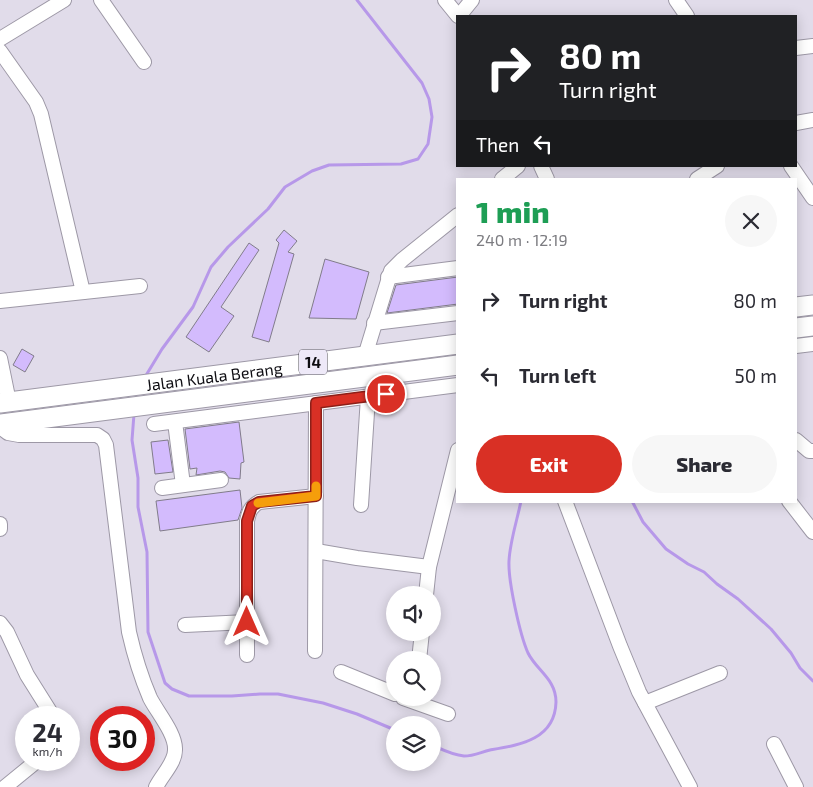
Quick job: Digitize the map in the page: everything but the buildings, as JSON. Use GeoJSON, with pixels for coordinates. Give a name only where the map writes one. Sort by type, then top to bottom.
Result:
{"type":"FeatureCollection","features":[{"type":"Feature","properties":{"kind":"highway"},"geometry":{"type":"LineString","coordinates":[[797,307],[813,305]]}},
{"type":"Feature","properties":{"kind":"highway"},"geometry":{"type":"LineString","coordinates":[[797,328],[813,326]]}},
{"type":"Feature","properties":{"kind":"highway","name":"Jalan Kuala Berang"},"geometry":{"type":"LineString","coordinates":[[5,402],[456,344]]}},
{"type":"Feature","properties":{"kind":"highway","name":"Jalan Kuala Berang"},"geometry":{"type":"LineString","coordinates":[[0,425],[456,365]]}},
{"type":"Feature","properties":{"kind":"street"},"geometry":{"type":"LineString","coordinates":[[0,39],[64,0]]}},
{"type":"Feature","properties":{"kind":"street"},"geometry":{"type":"LineString","coordinates":[[101,0],[144,62]]}},
{"type":"Feature","properties":{"kind":"street"},"geometry":{"type":"LineString","coordinates":[[445,0],[458,15]]}},
{"type":"Feature","properties":{"kind":"street"},"geometry":{"type":"LineString","coordinates":[[460,15],[472,0]]}},
{"type":"Feature","properties":{"kind":"street"},"geometry":{"type":"LineString","coordinates":[[797,48],[813,46]]}},
{"type":"Feature","properties":{"kind":"street"},"geometry":{"type":"LineString","coordinates":[[0,51],[36,102],[41,114],[83,292]]}},
{"type":"Feature","properties":{"kind":"street"},"geometry":{"type":"LineString","coordinates":[[797,123],[813,120]]}},
{"type":"Feature","properties":{"kind":"street"},"geometry":{"type":"LineString","coordinates":[[503,178],[517,167]]}},
{"type":"Feature","properties":{"kind":"street"},"geometry":{"type":"LineString","coordinates":[[699,178],[716,167]]}},
{"type":"Feature","properties":{"kind":"street"},"geometry":{"type":"LineString","coordinates":[[799,183],[813,198]]}},
{"type":"Feature","properties":{"kind":"street"},"geometry":{"type":"LineString","coordinates":[[365,356],[388,277],[395,265],[456,217]]}},
{"type":"Feature","properties":{"kind":"street"},"geometry":{"type":"LineString","coordinates":[[388,277],[456,268]]}},
{"type":"Feature","properties":{"kind":"street"},"geometry":{"type":"LineString","coordinates":[[0,301],[140,286]]}},
{"type":"Feature","properties":{"kind":"street"},"geometry":{"type":"LineString","coordinates":[[374,323],[456,313]]}},
{"type":"Feature","properties":{"kind":"street"},"geometry":{"type":"LineString","coordinates":[[797,346],[813,344]]}},
{"type":"Feature","properties":{"kind":"street"},"geometry":{"type":"LineString","coordinates":[[0,358],[5,402]]}},
{"type":"Feature","properties":{"kind":"street"},"geometry":{"type":"LineString","coordinates":[[154,424],[456,385]]}},
{"type":"Feature","properties":{"kind":"street"},"geometry":{"type":"LineString","coordinates":[[208,397],[210,417]]}},
{"type":"Feature","properties":{"kind":"street"},"geometry":{"type":"LineString","coordinates":[[361,506],[368,397]]}},
{"type":"Feature","properties":{"kind":"street"},"geometry":{"type":"LineString","coordinates":[[315,651],[316,403]]}},
{"type":"Feature","properties":{"kind":"street"},"geometry":{"type":"LineString","coordinates":[[175,422],[183,485]]}},
{"type":"Feature","properties":{"kind":"street"},"geometry":{"type":"LineString","coordinates":[[0,425],[8,433],[19,435],[97,435],[106,444],[128,622],[134,654],[151,700],[174,739],[176,748],[175,756],[156,787]]}},
{"type":"Feature","properties":{"kind":"street"},"geometry":{"type":"LineString","coordinates":[[797,441],[809,451],[813,451]]}},
{"type":"Feature","properties":{"kind":"street"},"geometry":{"type":"LineString","coordinates":[[427,586],[429,568],[456,458]]}},
{"type":"Feature","properties":{"kind":"street"},"geometry":{"type":"LineString","coordinates":[[162,488],[221,480]]}},
{"type":"Feature","properties":{"kind":"street"},"geometry":{"type":"LineString","coordinates":[[247,654],[247,521],[252,506],[259,502],[316,496]]}},
{"type":"Feature","properties":{"kind":"street"},"geometry":{"type":"LineString","coordinates":[[566,503],[620,646],[645,703],[690,787]]}},
{"type":"Feature","properties":{"kind":"street"},"geometry":{"type":"LineString","coordinates":[[791,503],[813,532]]}},
{"type":"Feature","properties":{"kind":"street"},"geometry":{"type":"LineString","coordinates":[[0,524],[0,529]]}},
{"type":"Feature","properties":{"kind":"street"},"geometry":{"type":"LineString","coordinates":[[316,551],[429,568]]}},
{"type":"Feature","properties":{"kind":"street"},"geometry":{"type":"LineString","coordinates":[[185,625],[247,622]]}},
{"type":"Feature","properties":{"kind":"street"},"geometry":{"type":"LineString","coordinates":[[0,623],[27,676],[46,706]]}},
{"type":"Feature","properties":{"kind":"street"},"geometry":{"type":"LineString","coordinates":[[342,672],[386,690]]}},
{"type":"Feature","properties":{"kind":"street"},"geometry":{"type":"LineString","coordinates":[[645,703],[720,673]]}},
{"type":"Feature","properties":{"kind":"street"},"geometry":{"type":"LineString","coordinates":[[427,706],[448,714]]}},
{"type":"Feature","properties":{"kind":"street"},"geometry":{"type":"LineString","coordinates":[[774,744],[796,787]]}},
{"type":"Feature","properties":{"kind":"street"},"geometry":{"type":"LineString","coordinates":[[6,787],[25,771]]}},
{"type":"Feature","properties":{"kind":"waterway"},"geometry":{"type":"LineString","coordinates":[[145,377],[162,349],[193,307],[211,267],[228,247],[268,209],[285,187],[312,171],[329,165],[401,164],[418,159],[428,144],[432,117],[429,99],[422,83],[357,0]]}},
{"type":"Feature","properties":{"kind":"waterway"},"geometry":{"type":"LineString","coordinates":[[134,414],[132,440],[138,478],[138,507],[147,552],[148,632],[165,683],[172,689],[189,696],[278,694],[323,703],[386,726]]}},
{"type":"Feature","properties":{"kind":"waterway"},"geometry":{"type":"LineString","coordinates":[[441,749],[464,756],[523,743],[542,733],[554,715],[556,702],[553,687],[528,653],[512,594],[509,561],[512,538],[521,503]]}},
{"type":"Feature","properties":{"kind":"waterway"},"geometry":{"type":"LineString","coordinates":[[633,503],[643,522],[666,549],[704,572],[738,599],[771,629],[791,653],[800,668],[813,681]]}},
{"type":"Feature","properties":{"kind":"slow traffic"},"geometry":{"type":"LineString","coordinates":[[258,503],[316,496],[316,486]]}},
{"type":"Feature","properties":{"kind":"route"},"geometry":{"type":"LineString","coordinates":[[247,622],[247,521],[252,506],[259,502],[316,496],[316,403],[386,394]]}}]}
